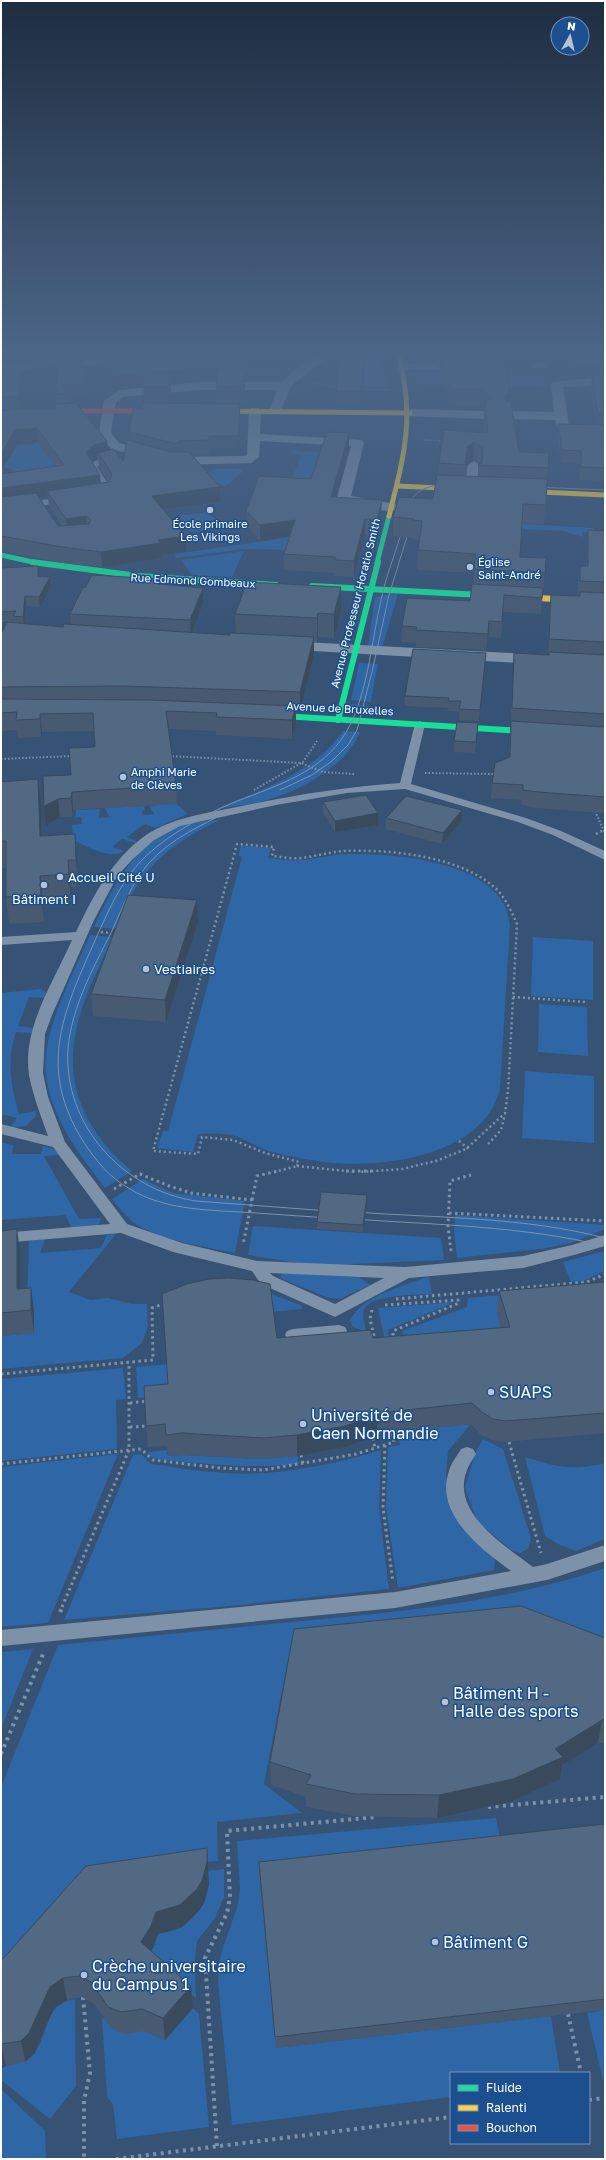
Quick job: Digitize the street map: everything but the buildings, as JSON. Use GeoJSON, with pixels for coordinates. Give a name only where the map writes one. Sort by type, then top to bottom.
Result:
{"type":"FeatureCollection","features":[{"type":"Feature","properties":{"kind":"street"},"geometry":{"type":"LineString","coordinates":[[141,453],[173,461],[246,460],[253,457],[253,453]]}},
{"type":"Feature","properties":{"kind":"street"},"geometry":{"type":"LineString","coordinates":[[356,453],[344,498],[358,503],[390,507]]}},
{"type":"Feature","properties":{"kind":"street","name":"Avenue Professeur Horatio Smith"},"geometry":{"type":"LineString","coordinates":[[338,720],[372,590],[390,507],[405,453]]}},
{"type":"Feature","properties":{"kind":"street"},"geometry":{"type":"LineString","coordinates":[[398,482],[477,484],[474,465]]}},
{"type":"Feature","properties":{"kind":"street"},"geometry":{"type":"LineString","coordinates":[[605,488],[510,487],[605,495]]}},
{"type":"Feature","properties":{"kind":"street","name":"Rue Edmond Gombeaux"},"geometry":{"type":"LineString","coordinates":[[1,555],[38,564],[108,574],[286,585]]}},
{"type":"Feature","properties":{"kind":"street","name":"Rue Edmond Gombeaux"},"geometry":{"type":"LineString","coordinates":[[10,572],[25,570],[38,564]]}},
{"type":"Feature","properties":{"kind":"street"},"geometry":{"type":"LineString","coordinates":[[300,586],[605,602]]}},
{"type":"Feature","properties":{"kind":"street"},"geometry":{"type":"LineString","coordinates":[[269,645],[605,663]]}},
{"type":"Feature","properties":{"kind":"street","name":"Avenue de Bruxelles"},"geometry":{"type":"LineString","coordinates":[[253,715],[549,732]]}},
{"type":"Feature","properties":{"kind":"lane"},"geometry":{"type":"LineString","coordinates":[[94,496],[107,493],[108,490],[93,467],[94,464],[98,462],[121,459]]}},
{"type":"Feature","properties":{"kind":"lane"},"geometry":{"type":"LineString","coordinates":[[1,508],[78,498]]}},
{"type":"Feature","properties":{"kind":"lane"},"geometry":{"type":"LineString","coordinates":[[41,503],[48,514]]}},
{"type":"Feature","properties":{"kind":"lane"},"geometry":{"type":"LineString","coordinates":[[407,780],[420,724]]}},
{"type":"Feature","properties":{"kind":"lane"},"geometry":{"type":"LineString","coordinates":[[122,1228],[58,1143],[40,1097],[36,1073],[38,1034],[80,936],[113,874],[129,856],[150,838],[176,823],[276,802],[407,780],[557,833],[605,856]]}},
{"type":"Feature","properties":{"kind":"lane"},"geometry":{"type":"LineString","coordinates":[[1,942],[80,936]]}},
{"type":"Feature","properties":{"kind":"lane"},"geometry":{"type":"LineString","coordinates":[[1,1129],[58,1143]]}},
{"type":"Feature","properties":{"kind":"lane"},"geometry":{"type":"LineString","coordinates":[[1,1238],[122,1228],[179,1248],[257,1267],[406,1273],[523,1262],[574,1250],[605,1240]]}},
{"type":"Feature","properties":{"kind":"lane"},"geometry":{"type":"LineString","coordinates":[[257,1267],[267,1280],[335,1311]]}},
{"type":"Feature","properties":{"kind":"lane"},"geometry":{"type":"LineString","coordinates":[[335,1311],[406,1273]]}},
{"type":"Feature","properties":{"kind":"lane"},"geometry":{"type":"LineString","coordinates":[[293,1335],[341,1338],[335,1311]]}},
{"type":"Feature","properties":{"kind":"lane"},"geometry":{"type":"LineString","coordinates":[[467,1454],[457,1471],[455,1490],[459,1507],[471,1526],[489,1543],[539,1573]]}},
{"type":"Feature","properties":{"kind":"lane"},"geometry":{"type":"LineString","coordinates":[[1,1638],[395,1600],[539,1573],[605,1553]]}},
{"type":"Feature","properties":{"kind":"path"},"geometry":{"type":"LineString","coordinates":[[252,791],[301,763],[317,741]]}},
{"type":"Feature","properties":{"kind":"path"},"geometry":{"type":"LineString","coordinates":[[1,759],[73,756]]}},
{"type":"Feature","properties":{"kind":"path"},"geometry":{"type":"LineString","coordinates":[[164,756],[301,763],[323,772],[356,774]]}},
{"type":"Feature","properties":{"kind":"path"},"geometry":{"type":"LineString","coordinates":[[407,780],[502,775]]}},
{"type":"Feature","properties":{"kind":"path"},"geometry":{"type":"LineString","coordinates":[[595,808],[594,812],[605,832]]}},
{"type":"Feature","properties":{"kind":"path"},"geometry":{"type":"LineString","coordinates":[[298,1166],[299,1162],[265,1153],[233,1140],[202,1137],[198,1154],[153,1151],[238,844],[274,847],[272,856],[301,858],[344,851],[403,854],[437,860],[469,871],[492,886],[510,906],[517,924],[508,1091],[502,1130],[488,1144]]}},
{"type":"Feature","properties":{"kind":"path"},"geometry":{"type":"LineString","coordinates":[[513,997],[587,1002]]}},
{"type":"Feature","properties":{"kind":"path"},"geometry":{"type":"LineString","coordinates":[[240,1263],[257,1176],[298,1166],[358,1172],[402,1169],[436,1161],[466,1148],[505,1113]]}},
{"type":"Feature","properties":{"kind":"path"},"geometry":{"type":"LineString","coordinates":[[459,1141],[470,1150]]}},
{"type":"Feature","properties":{"kind":"path"},"geometry":{"type":"LineString","coordinates":[[99,1197],[140,1174],[166,1186],[197,1194],[252,1200]]}},
{"type":"Feature","properties":{"kind":"path"},"geometry":{"type":"LineString","coordinates":[[453,1268],[448,1233],[450,1181],[471,1176]]}},
{"type":"Feature","properties":{"kind":"path"},"geometry":{"type":"LineString","coordinates":[[449,1213],[605,1221]]}},
{"type":"Feature","properties":{"kind":"path"},"geometry":{"type":"LineString","coordinates":[[380,1301],[587,1282],[605,1274]]}},
{"type":"Feature","properties":{"kind":"path"},"geometry":{"type":"LineString","coordinates":[[381,1306],[458,1300],[459,1303],[393,1331],[394,1338],[388,1339]]}},
{"type":"Feature","properties":{"kind":"path"},"geometry":{"type":"LineString","coordinates":[[1,1374],[153,1360],[152,1308],[172,1301]]}},
{"type":"Feature","properties":{"kind":"path"},"geometry":{"type":"LineString","coordinates":[[370,1319],[376,1346]]}},
{"type":"Feature","properties":{"kind":"path"},"geometry":{"type":"LineString","coordinates":[[375,1340],[381,1340]]}},
{"type":"Feature","properties":{"kind":"path"},"geometry":{"type":"LineString","coordinates":[[59,1616],[129,1450],[129,1363]]}},
{"type":"Feature","properties":{"kind":"path"},"geometry":{"type":"LineString","coordinates":[[130,1403],[154,1400]]}},
{"type":"Feature","properties":{"kind":"path"},"geometry":{"type":"LineString","coordinates":[[130,1427],[147,1426]]}},
{"type":"Feature","properties":{"kind":"path"},"geometry":{"type":"LineString","coordinates":[[1,1464],[141,1449],[153,1460],[220,1468],[263,1470],[356,1454],[394,1442],[392,1432]]}},
{"type":"Feature","properties":{"kind":"path"},"geometry":{"type":"LineString","coordinates":[[373,1438],[375,1448]]}},
{"type":"Feature","properties":{"kind":"path"},"geometry":{"type":"LineString","coordinates":[[509,1442],[539,1573]]}},
{"type":"Feature","properties":{"kind":"path"},"geometry":{"type":"LineString","coordinates":[[385,1445],[383,1508],[395,1600]]}},
{"type":"Feature","properties":{"kind":"path"},"geometry":{"type":"LineString","coordinates":[[301,1455],[303,1464]]}},
{"type":"Feature","properties":{"kind":"path"},"geometry":{"type":"LineString","coordinates":[[1,1754],[45,1649]]}},
{"type":"Feature","properties":{"kind":"path"},"geometry":{"type":"LineString","coordinates":[[488,1807],[605,1797]]}},
{"type":"Feature","properties":{"kind":"path"},"geometry":{"type":"LineString","coordinates":[[217,2146],[205,1958],[226,1913],[230,1898],[227,1831],[376,1817]]}},
{"type":"Feature","properties":{"kind":"path"},"geometry":{"type":"LineString","coordinates":[[83,1997],[90,2073],[84,2101],[84,2159]]}},
{"type":"Feature","properties":{"kind":"path"},"geometry":{"type":"LineString","coordinates":[[568,2014],[581,2072]]}},
{"type":"Feature","properties":{"kind":"path"},"geometry":{"type":"LineString","coordinates":[[590,2100],[605,2098]]}},
{"type":"Feature","properties":{"kind":"path"},"geometry":{"type":"LineString","coordinates":[[116,2159],[450,2117]]}},
{"type":"Feature","properties":{"kind":"shaded area"},"geometry":{"type":"Polygon","coordinates":[[[12,453],[46,453],[63,477],[16,475],[11,469],[3,467],[12,453]]]}},
{"type":"Feature","properties":{"kind":"shaded area"},"geometry":{"type":"Polygon","coordinates":[[[324,453],[313,488],[289,487],[301,455],[292,454],[324,453]]]}},
{"type":"Feature","properties":{"kind":"shaded area"},"geometry":{"type":"Polygon","coordinates":[[[215,469],[241,469],[243,471],[226,486],[223,486],[215,483],[205,474],[215,469]]]}},
{"type":"Feature","properties":{"kind":"shaded area"},"geometry":{"type":"Polygon","coordinates":[[[526,497],[524,524],[593,528],[593,533],[583,532],[583,537],[563,531],[500,528],[526,497]]]}},
{"type":"Feature","properties":{"kind":"shaded area"},"geometry":{"type":"Polygon","coordinates":[[[209,512],[222,528],[192,532],[179,516],[209,512]]]}},
{"type":"Feature","properties":{"kind":"shaded area"},"geometry":{"type":"Polygon","coordinates":[[[257,512],[307,530],[290,550],[243,549],[176,558],[175,554],[279,539],[257,512]]]}},
{"type":"Feature","properties":{"kind":"shaded area"},"geometry":{"type":"Polygon","coordinates":[[[244,551],[232,577],[192,575],[181,560],[244,551]]]}},
{"type":"Feature","properties":{"kind":"shaded area"},"geometry":{"type":"Polygon","coordinates":[[[398,594],[382,648],[368,645],[375,598],[382,595],[398,594]]]}},
{"type":"Feature","properties":{"kind":"shaded area"},"geometry":{"type":"Polygon","coordinates":[[[359,663],[378,664],[371,702],[351,700],[359,663]]]}},
{"type":"Feature","properties":{"kind":"shaded area"},"geometry":{"type":"Polygon","coordinates":[[[350,704],[370,706],[368,715],[356,714],[350,709],[350,704]]]}},
{"type":"Feature","properties":{"kind":"shaded area"},"geometry":{"type":"Polygon","coordinates":[[[343,731],[360,732],[344,756],[334,766],[308,783],[280,796],[261,802],[215,809],[268,787],[302,769],[317,759],[331,746],[343,731]]]}},
{"type":"Feature","properties":{"kind":"shaded area"},"geometry":{"type":"Polygon","coordinates":[[[175,803],[188,814],[155,828],[145,824],[127,837],[137,841],[135,843],[122,839],[112,847],[125,851],[112,854],[99,852],[73,840],[72,825],[82,824],[81,817],[73,818],[76,816],[76,810],[100,809],[99,818],[109,817],[105,808],[144,806],[145,810],[142,810],[143,815],[154,814],[149,806],[175,803]]]}},
{"type":"Feature","properties":{"kind":"shaded area"},"geometry":{"type":"Polygon","coordinates":[[[222,819],[177,844],[158,860],[137,885],[116,929],[94,927],[108,897],[126,869],[136,856],[148,845],[161,835],[176,827],[222,819]]]}},
{"type":"Feature","properties":{"kind":"shaded area"},"geometry":{"type":"Polygon","coordinates":[[[241,846],[271,848],[268,858],[289,860],[347,854],[366,854],[387,855],[434,862],[457,869],[477,878],[493,891],[505,906],[510,924],[500,1090],[492,1109],[477,1127],[458,1141],[435,1151],[410,1158],[357,1164],[332,1163],[282,1155],[271,1152],[239,1137],[222,1134],[198,1134],[193,1152],[157,1148],[163,1131],[168,1131],[242,857],[238,856],[241,846]]]}},
{"type":"Feature","properties":{"kind":"shaded area"},"geometry":{"type":"Polygon","coordinates":[[[90,935],[113,937],[90,988],[79,1019],[74,1042],[73,1063],[75,1084],[89,1122],[115,1156],[132,1171],[105,1188],[85,1162],[67,1134],[53,1105],[46,1073],[46,1057],[54,1021],[60,1003],[90,935]]]}},
{"type":"Feature","properties":{"kind":"shaded area"},"geometry":{"type":"Polygon","coordinates":[[[533,937],[593,941],[593,1000],[531,996],[533,937]]]}},
{"type":"Feature","properties":{"kind":"shaded area"},"geometry":{"type":"Polygon","coordinates":[[[40,989],[46,992],[45,998],[29,997],[18,1026],[35,1028],[33,1033],[16,1032],[10,1063],[12,1083],[19,1114],[36,1111],[36,1116],[26,1126],[10,1128],[17,1118],[1,1114],[1,993],[40,989]]]}},
{"type":"Feature","properties":{"kind":"shaded area"},"geometry":{"type":"Polygon","coordinates":[[[539,1004],[587,1007],[588,1056],[538,1052],[539,1004]]]}},
{"type":"Feature","properties":{"kind":"shaded area"},"geometry":{"type":"Polygon","coordinates":[[[525,1071],[594,1076],[594,1143],[522,1138],[525,1071]]]}},
{"type":"Feature","properties":{"kind":"shaded area"},"geometry":{"type":"Polygon","coordinates":[[[1,1142],[13,1145],[12,1154],[41,1154],[43,1146],[55,1150],[59,1155],[44,1156],[79,1219],[101,1218],[99,1224],[93,1227],[72,1229],[65,1215],[1,1220],[1,1142]]]}},
{"type":"Feature","properties":{"kind":"shaded area"},"geometry":{"type":"Polygon","coordinates":[[[143,1179],[173,1193],[245,1201],[235,1253],[168,1238],[155,1234],[133,1222],[112,1199],[143,1179]]]}},
{"type":"Feature","properties":{"kind":"shaded area"},"geometry":{"type":"Polygon","coordinates":[[[455,1215],[605,1225],[605,1229],[571,1243],[541,1249],[457,1258],[454,1231],[455,1215]]]}},
{"type":"Feature","properties":{"kind":"shaded area"},"geometry":{"type":"Polygon","coordinates":[[[253,1226],[441,1238],[444,1260],[331,1265],[291,1262],[248,1255],[253,1226]]]}},
{"type":"Feature","properties":{"kind":"shaded area"},"geometry":{"type":"Polygon","coordinates":[[[116,1234],[69,1292],[91,1300],[108,1298],[132,1304],[147,1304],[148,1326],[142,1343],[123,1358],[1,1369],[1,1336],[34,1333],[27,1304],[29,1241],[45,1239],[40,1253],[101,1248],[107,1235],[116,1234]]]}},
{"type":"Feature","properties":{"kind":"shaded area"},"geometry":{"type":"Polygon","coordinates":[[[605,1251],[605,1271],[585,1280],[571,1282],[563,1262],[605,1251]]]}},
{"type":"Feature","properties":{"kind":"shaded area"},"geometry":{"type":"Polygon","coordinates":[[[282,1273],[359,1277],[370,1285],[340,1299],[329,1298],[280,1278],[282,1273]]]}},
{"type":"Feature","properties":{"kind":"shaded area"},"geometry":{"type":"Polygon","coordinates":[[[429,1276],[432,1294],[394,1296],[375,1301],[368,1305],[363,1312],[366,1332],[353,1327],[350,1321],[355,1312],[373,1298],[429,1276]]]}},
{"type":"Feature","properties":{"kind":"shaded area"},"geometry":{"type":"Polygon","coordinates":[[[605,1281],[605,1303],[497,1312],[507,1348],[408,1356],[402,1331],[467,1307],[468,1298],[591,1287],[605,1281]]]}},
{"type":"Feature","properties":{"kind":"shaded area"},"geometry":{"type":"Polygon","coordinates":[[[264,1291],[300,1305],[303,1309],[271,1312],[264,1291]]]}},
{"type":"Feature","properties":{"kind":"shaded area"},"geometry":{"type":"Polygon","coordinates":[[[455,1302],[388,1330],[389,1337],[384,1337],[378,1308],[455,1302]]]}},
{"type":"Feature","properties":{"kind":"shaded area"},"geometry":{"type":"Polygon","coordinates":[[[167,1364],[169,1395],[138,1398],[136,1367],[167,1364]]]}},
{"type":"Feature","properties":{"kind":"shaded area"},"geometry":{"type":"Polygon","coordinates":[[[123,1368],[126,1399],[116,1400],[117,1449],[1,1461],[1,1379],[123,1368]]]}},
{"type":"Feature","properties":{"kind":"shaded area"},"geometry":{"type":"Polygon","coordinates":[[[471,1424],[448,1451],[446,1475],[451,1503],[495,1558],[494,1570],[398,1588],[386,1508],[388,1447],[400,1445],[396,1432],[471,1424]]]}},
{"type":"Feature","properties":{"kind":"shaded area"},"geometry":{"type":"Polygon","coordinates":[[[483,1439],[503,1449],[531,1538],[528,1549],[520,1553],[511,1550],[477,1521],[465,1488],[475,1453],[483,1439]]]}},
{"type":"Feature","properties":{"kind":"shaded area"},"geometry":{"type":"Polygon","coordinates":[[[167,1450],[168,1456],[183,1455],[263,1459],[297,1456],[299,1464],[244,1466],[208,1464],[154,1459],[148,1452],[167,1450]]]}},
{"type":"Feature","properties":{"kind":"shaded area"},"geometry":{"type":"Polygon","coordinates":[[[381,1450],[379,1508],[389,1589],[229,1606],[64,1620],[133,1455],[141,1454],[151,1464],[208,1472],[250,1474],[309,1468],[338,1462],[381,1450]]]}},
{"type":"Feature","properties":{"kind":"shaded area"},"geometry":{"type":"Polygon","coordinates":[[[118,1454],[48,1623],[1,1627],[1,1467],[118,1454]]]}},
{"type":"Feature","properties":{"kind":"shaded area"},"geometry":{"type":"Polygon","coordinates":[[[525,1457],[564,1467],[583,1467],[605,1463],[605,1539],[576,1551],[558,1544],[545,1536],[525,1457]]]}},
{"type":"Feature","properties":{"kind":"shaded area"},"geometry":{"type":"Polygon","coordinates":[[[605,1568],[605,1661],[291,1644],[264,1784],[302,1813],[217,1822],[218,1861],[184,1863],[1,1979],[1,1787],[58,1645],[378,1614],[455,1604],[531,1589],[605,1568]]]}},
{"type":"Feature","properties":{"kind":"shaded area"},"geometry":{"type":"Polygon","coordinates":[[[33,1649],[1,1729],[1,1652],[33,1649]]]}},
{"type":"Feature","properties":{"kind":"shaded area"},"geometry":{"type":"Polygon","coordinates":[[[496,1818],[502,1848],[275,2048],[551,2016],[560,2072],[450,2072],[450,2097],[232,2125],[218,1983],[219,1963],[223,1947],[238,1905],[240,1889],[237,1841],[496,1818]]]}},
{"type":"Feature","properties":{"kind":"shaded area"},"geometry":{"type":"Polygon","coordinates":[[[224,1869],[224,1897],[215,1918],[197,1941],[195,1958],[196,1998],[145,1959],[153,1948],[158,1934],[182,1927],[199,1909],[208,1887],[207,1871],[224,1869]]]}},
{"type":"Feature","properties":{"kind":"shaded area"},"geometry":{"type":"Polygon","coordinates":[[[75,1999],[76,2086],[50,2119],[1,2080],[1,2068],[29,2059],[38,2048],[48,2022],[57,2007],[64,2002],[75,1999]]]}},
{"type":"Feature","properties":{"kind":"shaded area"},"geometry":{"type":"Polygon","coordinates":[[[193,2008],[199,2014],[209,2127],[117,2139],[113,2105],[107,2096],[102,2018],[145,2031],[165,2040],[193,2008]]]}},
{"type":"Feature","properties":{"kind":"shaded area"},"geometry":{"type":"Polygon","coordinates":[[[605,2010],[605,2080],[603,2080],[587,2013],[605,2010]]]}},
{"type":"Feature","properties":{"kind":"shaded area"},"geometry":{"type":"Polygon","coordinates":[[[1,2089],[45,2131],[46,2159],[1,2159],[1,2089]]]}},
{"type":"Feature","properties":{"kind":"tram line"},"geometry":{"type":"LineString","coordinates":[[407,508],[417,493],[433,486],[445,484]]}},
{"type":"Feature","properties":{"kind":"tram line"},"geometry":{"type":"LineString","coordinates":[[535,487],[605,490]]}},
{"type":"Feature","properties":{"kind":"tram line"},"geometry":{"type":"LineString","coordinates":[[329,1218],[198,1209],[170,1205],[143,1196],[123,1185],[116,1180],[93,1155],[83,1141],[69,1115],[61,1090],[58,1066],[60,1042],[64,1019],[72,995],[93,945],[115,898],[137,865],[165,840],[197,820],[230,804],[290,780],[305,772],[318,763],[341,740],[350,725],[363,690],[384,587],[403,526]]}},
{"type":"Feature","properties":{"kind":"tram line"},"geometry":{"type":"LineString","coordinates":[[280,790],[312,775],[332,761],[348,745],[357,730],[372,672],[389,595],[410,527]]}},
{"type":"Feature","properties":{"kind":"tram line"},"geometry":{"type":"LineString","coordinates":[[232,810],[187,833],[166,847],[148,864],[137,880],[127,897],[78,1004],[73,1019],[68,1049],[69,1077],[76,1103],[87,1128],[103,1149],[122,1168],[144,1183],[169,1194],[196,1201],[329,1211]]}},
{"type":"Feature","properties":{"kind":"tram line"},"geometry":{"type":"LineString","coordinates":[[355,1212],[512,1222],[575,1231],[605,1238]]}},
{"type":"Feature","properties":{"kind":"tram line"},"geometry":{"type":"LineString","coordinates":[[353,1219],[511,1230],[574,1239],[605,1246]]}},
{"type":"Feature","properties":{"kind":"traffic: fast"},"geometry":{"type":"LineString","coordinates":[[338,720],[389,516]]}},
{"type":"Feature","properties":{"kind":"traffic: fast"},"geometry":{"type":"LineString","coordinates":[[1,555],[103,573],[172,579],[276,585]]}},
{"type":"Feature","properties":{"kind":"traffic: fast"},"geometry":{"type":"LineString","coordinates":[[312,586],[538,598]]}},
{"type":"Feature","properties":{"kind":"traffic: fast"},"geometry":{"type":"LineString","coordinates":[[267,715],[540,732]]}},
{"type":"Feature","properties":{"kind":"traffic: slow"},"geometry":{"type":"LineString","coordinates":[[389,516],[404,453]]}},
{"type":"Feature","properties":{"kind":"traffic: slow"},"geometry":{"type":"LineString","coordinates":[[397,486],[465,489]]}},
{"type":"Feature","properties":{"kind":"traffic: slow"},"geometry":{"type":"LineString","coordinates":[[518,491],[605,495]]}},
{"type":"Feature","properties":{"kind":"traffic: slow"},"geometry":{"type":"LineString","coordinates":[[538,598],[605,602]]}},
{"type":"Feature","properties":{"kind":"place","name":"École primaire Les Vikings"},"geometry":{"type":"Point","coordinates":[210,510]}},
{"type":"Feature","properties":{"kind":"place","name":"Église Saint-André"},"geometry":{"type":"Point","coordinates":[470,567]}},
{"type":"Feature","properties":{"kind":"place","name":"Amphi Marie de Clèves"},"geometry":{"type":"Point","coordinates":[123,777]}},
{"type":"Feature","properties":{"kind":"place","name":"Accueil Cité U"},"geometry":{"type":"Point","coordinates":[60,877]}},
{"type":"Feature","properties":{"kind":"place","name":"Bâtiment I"},"geometry":{"type":"Point","coordinates":[44,885]}},
{"type":"Feature","properties":{"kind":"place","name":"Vestiaires"},"geometry":{"type":"Point","coordinates":[146,969]}},
{"type":"Feature","properties":{"kind":"place","name":"SUAPS"},"geometry":{"type":"Point","coordinates":[491,1392]}},
{"type":"Feature","properties":{"kind":"place","name":"Université de Caen Normandie"},"geometry":{"type":"Point","coordinates":[303,1424]}},
{"type":"Feature","properties":{"kind":"place","name":"Bâtiment H - Halle des sports"},"geometry":{"type":"Point","coordinates":[445,1702]}},
{"type":"Feature","properties":{"kind":"place","name":"Bâtiment G"},"geometry":{"type":"Point","coordinates":[435,1942]}},
{"type":"Feature","properties":{"kind":"place","name":"Crèche universitaire du Campus 1"},"geometry":{"type":"Point","coordinates":[84,1975]}}]}
